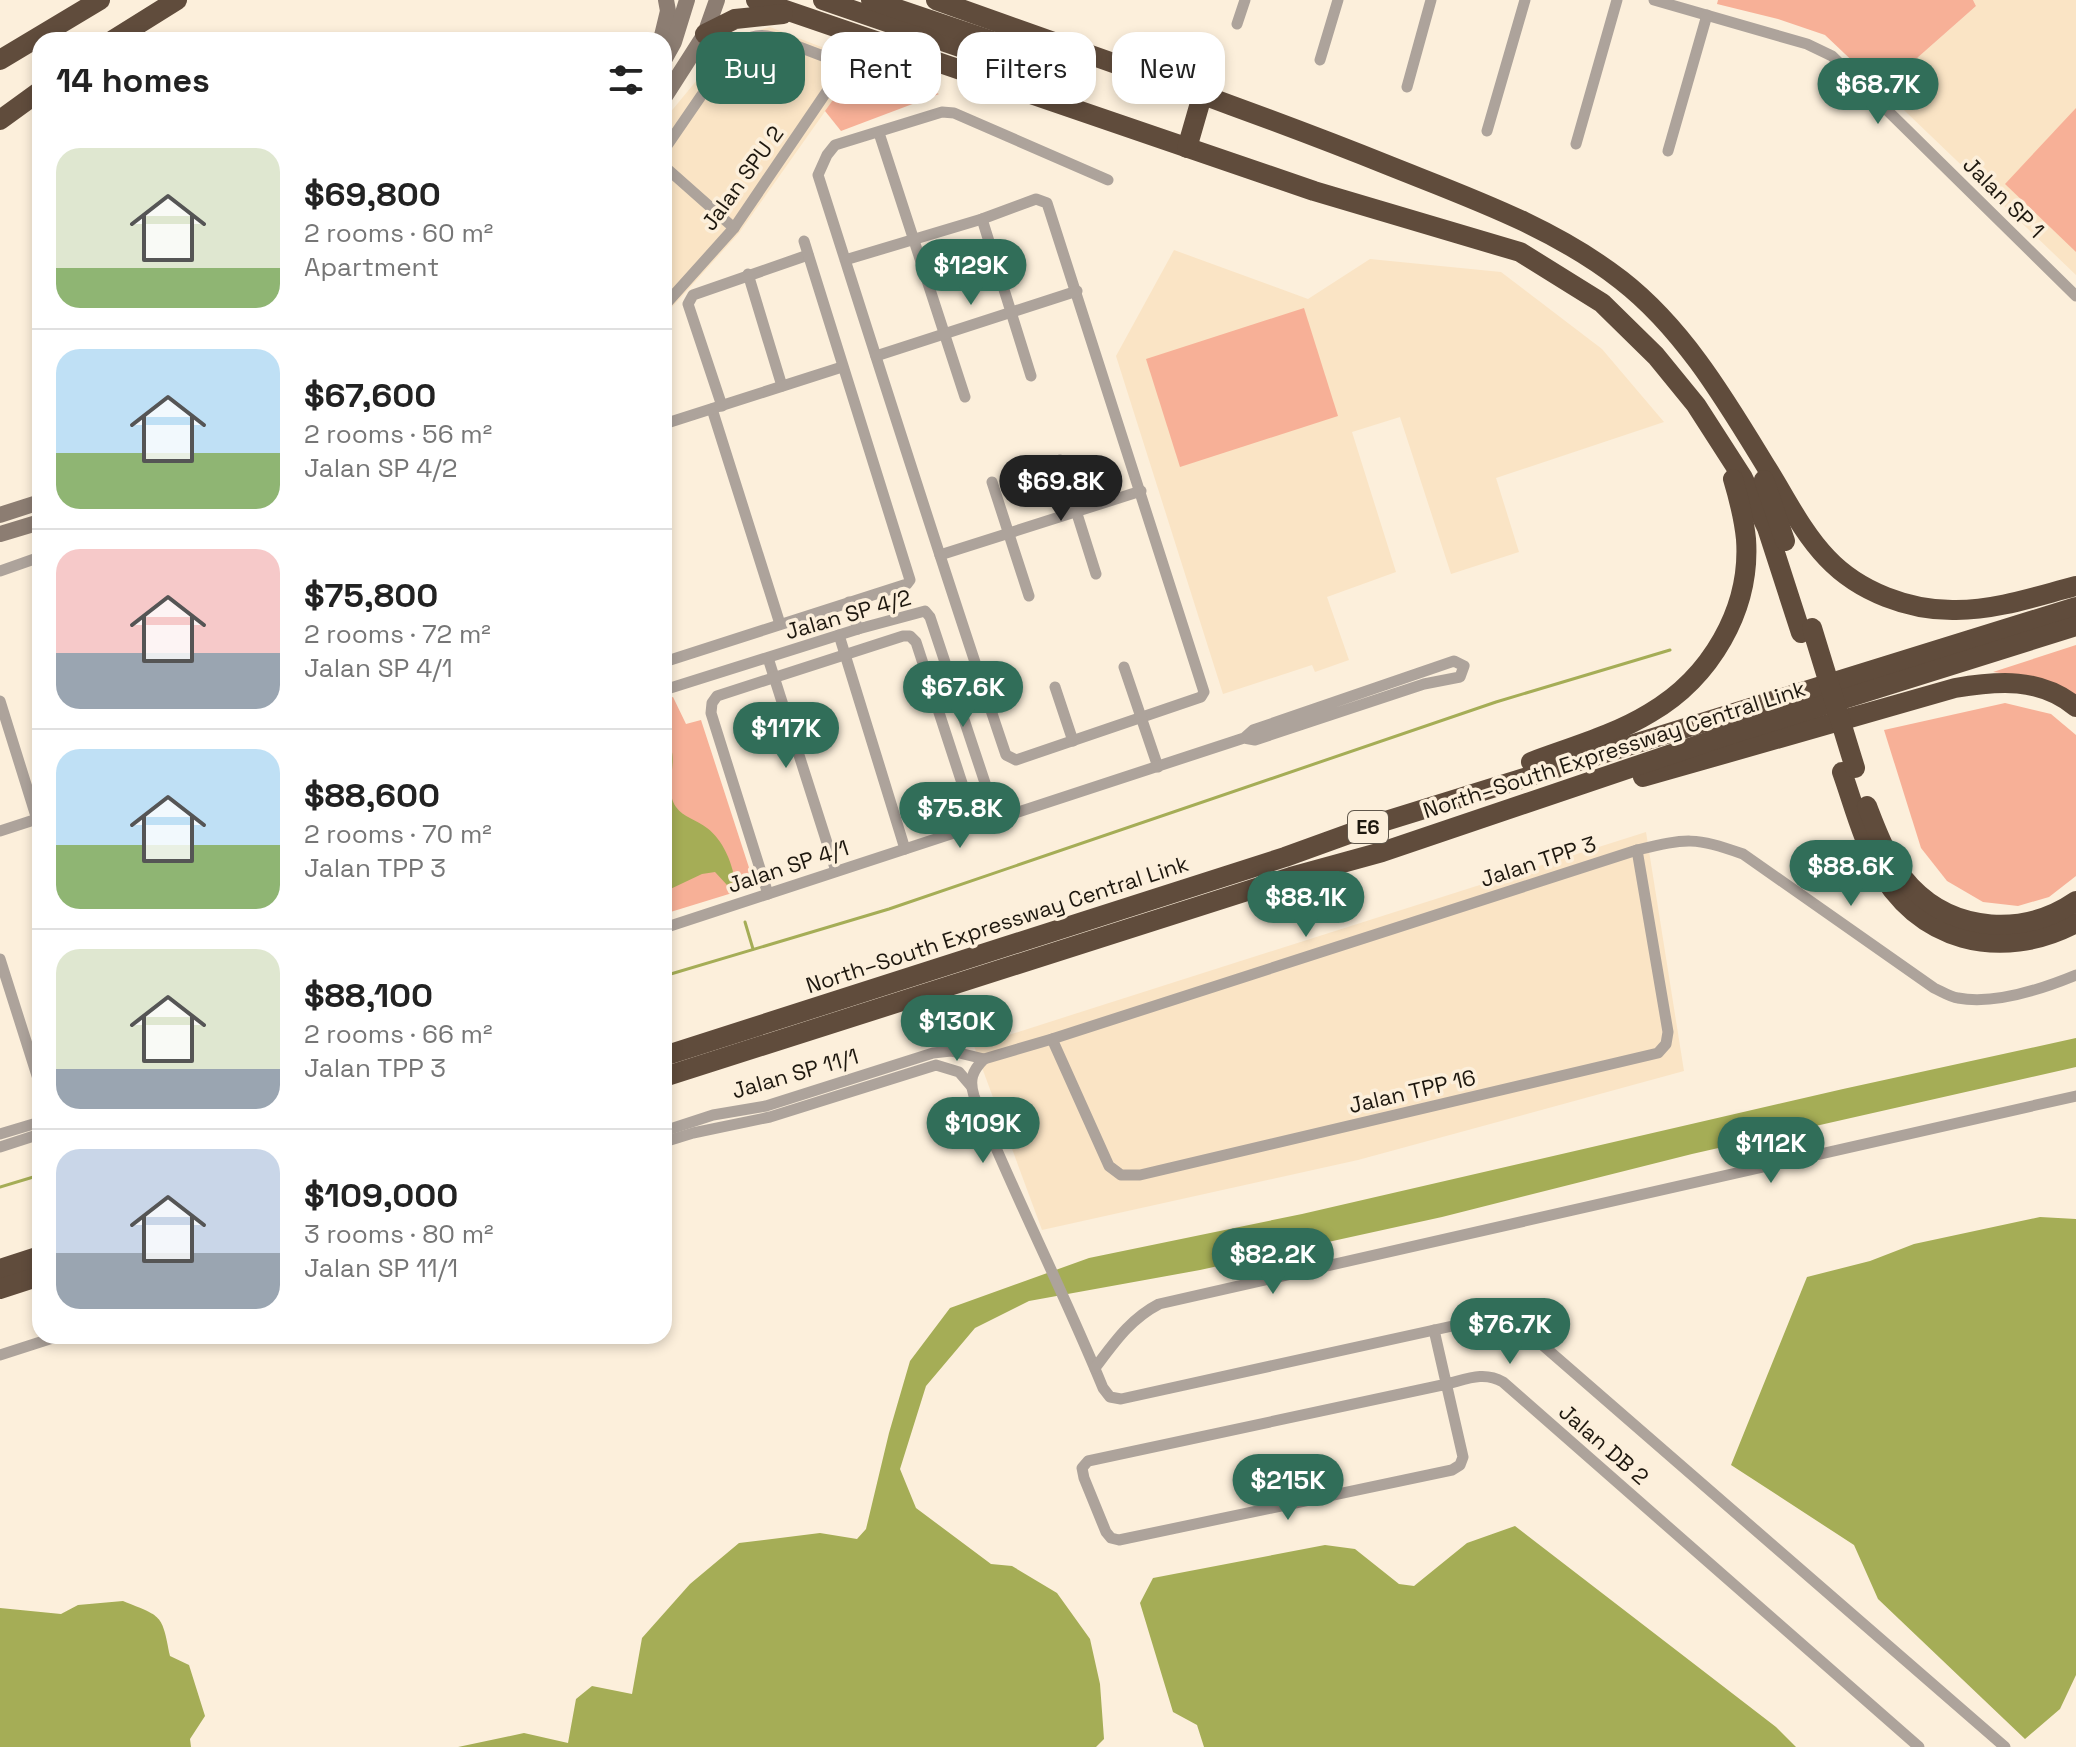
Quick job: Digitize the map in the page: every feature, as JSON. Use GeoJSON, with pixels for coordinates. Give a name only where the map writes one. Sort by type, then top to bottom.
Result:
{"type":"FeatureCollection","features":[{"type":"Feature","properties":{"kind":"highway"},"geometry":{"type":"LineString","coordinates":[[47,32],[100,0]]}},
{"type":"Feature","properties":{"kind":"highway"},"geometry":{"type":"LineString","coordinates":[[126,32],[177,0]]}},
{"type":"Feature","properties":{"kind":"highway"},"geometry":{"type":"LineString","coordinates":[[756,0],[1314,191],[1520,252],[1602,303],[1656,356],[1725,448],[1767,528],[1806,630]]}},
{"type":"Feature","properties":{"kind":"highway"},"geometry":{"type":"LineString","coordinates":[[823,0],[957,40]]}},
{"type":"Feature","properties":{"kind":"highway"},"geometry":{"type":"LineString","coordinates":[[871,0],[957,36]]}},
{"type":"Feature","properties":{"kind":"highway"},"geometry":{"type":"LineString","coordinates":[[936,0],[1112,63]]}},
{"type":"Feature","properties":{"kind":"highway"},"geometry":{"type":"LineString","coordinates":[[708,32],[735,19],[795,13]]}},
{"type":"Feature","properties":{"kind":"highway"},"geometry":{"type":"LineString","coordinates":[[0,60],[32,41]]}},
{"type":"Feature","properties":{"kind":"highway"},"geometry":{"type":"LineString","coordinates":[[0,120],[32,97]]}},
{"type":"Feature","properties":{"kind":"highway"},"geometry":{"type":"LineString","coordinates":[[1069,104],[1078,110]]}},
{"type":"Feature","properties":{"kind":"highway"},"geometry":{"type":"LineString","coordinates":[[1187,148],[1200,104]]}},
{"type":"Feature","properties":{"kind":"highway"},"geometry":{"type":"LineString","coordinates":[[1225,104],[1310,134],[1533,223],[1621,280],[1666,322],[1695,358],[1808,535],[1828,560],[1851,579],[1880,595],[1911,605],[1956,610],[1987,608],[2076,586]]}},
{"type":"Feature","properties":{"kind":"highway"},"geometry":{"type":"LineString","coordinates":[[1753,446],[1849,770],[1865,842],[1894,893],[1932,925],[1979,942],[2006,944],[2030,941],[2053,935],[2076,923]]}},
{"type":"Feature","properties":{"kind":"highway"},"geometry":{"type":"LineString","coordinates":[[1379,823],[1648,715],[1693,682],[1729,625],[1742,591],[1746,564],[1741,506],[1725,448]]}},
{"type":"Feature","properties":{"kind":"highway","name":"North–South Expressway Central Link"},"geometry":{"type":"LineString","coordinates":[[672,1053],[1285,857],[1379,823],[2076,607]]}},
{"type":"Feature","properties":{"kind":"highway","name":"North–South Expressway Central Link"},"geometry":{"type":"LineString","coordinates":[[672,1074],[1291,877],[1382,852],[1719,738],[2076,626]]}},
{"type":"Feature","properties":{"kind":"highway"},"geometry":{"type":"LineString","coordinates":[[1382,852],[1955,688],[2008,681],[2045,689],[2076,707]]}},
{"type":"Feature","properties":{"kind":"highway"},"geometry":{"type":"LineString","coordinates":[[1849,770],[1894,865],[1910,885],[1941,910],[1976,922],[2024,924],[2045,918],[2076,901]]}},
{"type":"Feature","properties":{"kind":"highway"},"geometry":{"type":"LineString","coordinates":[[0,1269],[32,1259]]}},
{"type":"Feature","properties":{"kind":"highway"},"geometry":{"type":"LineString","coordinates":[[0,1289],[32,1279]]}},
{"type":"Feature","properties":{"kind":"main road"},"geometry":{"type":"LineString","coordinates":[[663,32],[668,11],[666,0]]}},
{"type":"Feature","properties":{"kind":"main road"},"geometry":{"type":"LineString","coordinates":[[672,46],[687,0]]}},
{"type":"Feature","properties":{"kind":"main road"},"geometry":{"type":"LineString","coordinates":[[706,32],[717,0]]}},
{"type":"Feature","properties":{"kind":"main road"},"geometry":{"type":"LineString","coordinates":[[672,86],[696,48]]}},
{"type":"Feature","properties":{"kind":"main road"},"geometry":{"type":"LineString","coordinates":[[0,515],[32,505]]}},
{"type":"Feature","properties":{"kind":"main road"},"geometry":{"type":"LineString","coordinates":[[0,534],[32,524]]}},
{"type":"Feature","properties":{"kind":"street"},"geometry":{"type":"LineString","coordinates":[[1237,24],[1245,0]]}},
{"type":"Feature","properties":{"kind":"street"},"geometry":{"type":"LineString","coordinates":[[1320,60],[1338,0]]}},
{"type":"Feature","properties":{"kind":"street"},"geometry":{"type":"LineString","coordinates":[[1407,87],[1431,0]]}},
{"type":"Feature","properties":{"kind":"street"},"geometry":{"type":"LineString","coordinates":[[1487,131],[1525,0]]}},
{"type":"Feature","properties":{"kind":"street"},"geometry":{"type":"LineString","coordinates":[[1576,144],[1617,0]]}},
{"type":"Feature","properties":{"kind":"street","name":"Jalan SP 1"},"geometry":{"type":"LineString","coordinates":[[1654,0],[1807,44],[1832,56],[2076,296]]}},
{"type":"Feature","properties":{"kind":"street"},"geometry":{"type":"LineString","coordinates":[[1668,151],[1707,15]]}},
{"type":"Feature","properties":{"kind":"street","name":"Jalan SPU 2"},"geometry":{"type":"LineString","coordinates":[[672,138],[734,48],[744,40],[762,35],[773,37],[841,65],[840,72],[734,228],[672,297]]}},
{"type":"Feature","properties":{"kind":"street"},"geometry":{"type":"LineString","coordinates":[[845,260],[982,219],[1036,199],[1047,203],[1204,692],[1201,697],[1016,760],[1006,755],[940,555],[845,260],[818,175],[835,145],[949,112],[1108,180]]}},
{"type":"Feature","properties":{"kind":"street"},"geometry":{"type":"LineString","coordinates":[[879,133],[965,397]]}},
{"type":"Feature","properties":{"kind":"street"},"geometry":{"type":"LineString","coordinates":[[672,173],[734,228]]}},
{"type":"Feature","properties":{"kind":"street"},"geometry":{"type":"LineString","coordinates":[[982,219],[1031,376]]}},
{"type":"Feature","properties":{"kind":"street"},"geometry":{"type":"LineString","coordinates":[[672,659],[907,584],[910,580],[804,241]]}},
{"type":"Feature","properties":{"kind":"street"},"geometry":{"type":"LineString","coordinates":[[780,624],[688,304],[693,295],[808,255]]}},
{"type":"Feature","properties":{"kind":"street"},"geometry":{"type":"LineString","coordinates":[[748,274],[782,386]]}},
{"type":"Feature","properties":{"kind":"street"},"geometry":{"type":"LineString","coordinates":[[876,356],[1077,291]]}},
{"type":"Feature","properties":{"kind":"street"},"geometry":{"type":"LineString","coordinates":[[672,421],[842,367]]}},
{"type":"Feature","properties":{"kind":"street"},"geometry":{"type":"LineString","coordinates":[[1060,460],[1096,574]]}},
{"type":"Feature","properties":{"kind":"street"},"geometry":{"type":"LineString","coordinates":[[992,482],[1029,596]]}},
{"type":"Feature","properties":{"kind":"street"},"geometry":{"type":"LineString","coordinates":[[940,555],[1141,491]]}},
{"type":"Feature","properties":{"kind":"street"},"geometry":{"type":"LineString","coordinates":[[0,571],[32,564]]}},
{"type":"Feature","properties":{"kind":"street"},"geometry":{"type":"LineString","coordinates":[[849,602],[858,629]]}},
{"type":"Feature","properties":{"kind":"street","name":"Jalan SP 4/2"},"geometry":{"type":"LineString","coordinates":[[672,688],[925,611],[930,617],[997,819]]}},
{"type":"Feature","properties":{"kind":"street"},"geometry":{"type":"LineString","coordinates":[[839,635],[905,849]]}},
{"type":"Feature","properties":{"kind":"street"},"geometry":{"type":"LineString","coordinates":[[768,894],[711,713],[712,703],[717,696],[844,653],[903,636],[910,636],[916,642],[976,826]]}},
{"type":"Feature","properties":{"kind":"street"},"geometry":{"type":"LineString","coordinates":[[768,658],[836,871]]}},
{"type":"Feature","properties":{"kind":"street","name":"Jalan SP 4/1"},"geometry":{"type":"LineString","coordinates":[[672,925],[1244,738],[1253,730],[1454,661],[1464,666],[1460,677],[1424,684],[1255,740],[1244,738]]}},
{"type":"Feature","properties":{"kind":"street"},"geometry":{"type":"LineString","coordinates":[[1124,667],[1158,767]]}},
{"type":"Feature","properties":{"kind":"street"},"geometry":{"type":"LineString","coordinates":[[950,678],[977,668]]}},
{"type":"Feature","properties":{"kind":"street"},"geometry":{"type":"LineString","coordinates":[[1055,687],[1073,741]]}},
{"type":"Feature","properties":{"kind":"street"},"geometry":{"type":"LineString","coordinates":[[0,701],[32,800]]}},
{"type":"Feature","properties":{"kind":"street"},"geometry":{"type":"LineString","coordinates":[[0,831],[32,824]]}},
{"type":"Feature","properties":{"kind":"street","name":"Jalan TPP 3"},"geometry":{"type":"LineString","coordinates":[[984,1059],[1637,850],[1684,839],[1706,841],[1743,854],[1934,988],[1957,998],[2000,997],[2044,988],[2076,975]]}},
{"type":"Feature","properties":{"kind":"street","name":"Jalan TPP 16"},"geometry":{"type":"LineString","coordinates":[[1052,1039],[1109,1166],[1121,1175],[1140,1175],[1658,1053],[1666,1044],[1668,1032],[1637,850]]}},
{"type":"Feature","properties":{"kind":"street"},"geometry":{"type":"LineString","coordinates":[[0,959],[32,1060]]}},
{"type":"Feature","properties":{"kind":"street","name":"Jalan SP 11/1"},"geometry":{"type":"LineString","coordinates":[[672,1128],[713,1115],[766,1106],[933,1053],[951,1051],[984,1059]]}},
{"type":"Feature","properties":{"kind":"street"},"geometry":{"type":"LineString","coordinates":[[984,1059],[973,1070],[971,1086],[1000,1160],[1033,1228],[1083,1346],[1110,1397],[1121,1399],[1498,1316],[1517,1323],[2005,1747]]}},
{"type":"Feature","properties":{"kind":"street","name":"Jalan SP 11/1"},"geometry":{"type":"LineString","coordinates":[[672,1140],[770,1117],[936,1065],[959,1072],[971,1086]]}},
{"type":"Feature","properties":{"kind":"street"},"geometry":{"type":"LineString","coordinates":[[1095,1368],[1126,1328],[1141,1313],[1159,1304],[2076,1096]]}},
{"type":"Feature","properties":{"kind":"street"},"geometry":{"type":"LineString","coordinates":[[0,1134],[32,1124]]}},
{"type":"Feature","properties":{"kind":"street"},"geometry":{"type":"LineString","coordinates":[[0,1147],[32,1137]]}},
{"type":"Feature","properties":{"kind":"street"},"geometry":{"type":"LineString","coordinates":[[1434,1330],[1447,1384]]}},
{"type":"Feature","properties":{"kind":"street"},"geometry":{"type":"LineString","coordinates":[[0,1355],[34,1344]]}},
{"type":"Feature","properties":{"kind":"street","name":"Jalan DB 2"},"geometry":{"type":"LineString","coordinates":[[1447,1384],[1463,1457],[1460,1465],[1452,1470],[1119,1540],[1111,1538],[1106,1532],[1084,1478],[1082,1468],[1088,1461],[1481,1375],[1492,1376],[1503,1382],[1919,1747]]}},
{"type":"Feature","properties":{"kind":"shaded area"},"geometry":{"type":"Polygon","coordinates":[[[1718,0],[1973,0],[1976,6],[1882,89],[1825,35],[1778,19],[1717,4],[1718,0]]]}},
{"type":"Feature","properties":{"kind":"shaded area"},"geometry":{"type":"Polygon","coordinates":[[[1973,0],[2076,0],[2076,275],[1882,89],[1976,6],[1973,0]]]}},
{"type":"Feature","properties":{"kind":"shaded area"},"geometry":{"type":"Polygon","coordinates":[[[770,27],[783,32],[753,32],[770,27]]]}},
{"type":"Feature","properties":{"kind":"shaded area"},"geometry":{"type":"Polygon","coordinates":[[[805,41],[821,47],[821,104],[830,104],[739,233],[672,307],[672,110],[696,81],[696,104],[805,104],[805,41]]]}},
{"type":"Feature","properties":{"kind":"shaded area"},"geometry":{"type":"Polygon","coordinates":[[[830,104],[913,104],[841,131],[825,111],[830,104]]]}},
{"type":"Feature","properties":{"kind":"shaded area"},"geometry":{"type":"Polygon","coordinates":[[[2076,108],[2076,252],[2005,184],[2076,108]]]}},
{"type":"Feature","properties":{"kind":"shaded area"},"geometry":{"type":"Polygon","coordinates":[[[1174,250],[1308,299],[1370,259],[1501,272],[1602,349],[1664,422],[1496,478],[1519,552],[1451,574],[1400,417],[1352,432],[1396,572],[1327,597],[1349,660],[1315,672],[1312,665],[1223,694],[1116,356],[1174,250]]]}},
{"type":"Feature","properties":{"kind":"shaded area"},"geometry":{"type":"Polygon","coordinates":[[[1304,308],[1338,416],[1180,467],[1146,359],[1304,308]]]}},
{"type":"Feature","properties":{"kind":"shaded area"},"geometry":{"type":"Polygon","coordinates":[[[2076,645],[2076,695],[2037,678],[1993,672],[2076,645]]]}},
{"type":"Feature","properties":{"kind":"shaded area"},"geometry":{"type":"Polygon","coordinates":[[[672,697],[686,724],[701,720],[755,886],[672,912],[672,697]]]}},
{"type":"Feature","properties":{"kind":"shaded area"},"geometry":{"type":"Polygon","coordinates":[[[2005,703],[2051,714],[2076,735],[2076,876],[2049,897],[2018,906],[1983,902],[1947,881],[1921,848],[1884,730],[2005,703]]]}},
{"type":"Feature","properties":{"kind":"shaded area"},"geometry":{"type":"Polygon","coordinates":[[[672,798],[686,816],[713,833],[729,859],[735,881],[727,885],[715,872],[702,874],[672,888],[672,798]]]}},
{"type":"Feature","properties":{"kind":"shaded area"},"geometry":{"type":"Polygon","coordinates":[[[1646,832],[1684,1071],[1358,1160],[1042,1230],[974,1046],[1646,832]]]}},
{"type":"Feature","properties":{"kind":"shaded area"},"geometry":{"type":"Polygon","coordinates":[[[2076,1038],[2076,1067],[1692,1154],[1442,1217],[1200,1270],[1029,1301],[975,1328],[926,1386],[900,1469],[916,1508],[991,1564],[1012,1566],[1057,1593],[1090,1639],[1100,1684],[1104,1739],[1096,1747],[458,1747],[524,1733],[568,1743],[576,1699],[592,1686],[632,1694],[642,1638],[690,1584],[739,1543],[820,1533],[857,1539],[866,1529],[910,1361],[950,1308],[1089,1258],[1302,1214],[2076,1038]]]}},
{"type":"Feature","properties":{"kind":"shaded area"},"geometry":{"type":"Polygon","coordinates":[[[2040,1217],[2076,1219],[2076,1675],[2060,1709],[2025,1739],[1878,1599],[1854,1545],[1731,1465],[1807,1277],[1870,1261],[1914,1244],[2040,1217]]]}},
{"type":"Feature","properties":{"kind":"shaded area"},"geometry":{"type":"Polygon","coordinates":[[[1515,1526],[1776,1727],[1796,1747],[1204,1747],[1197,1725],[1173,1712],[1140,1603],[1153,1578],[1325,1545],[1355,1549],[1399,1584],[1414,1586],[1467,1543],[1515,1526]]]}},
{"type":"Feature","properties":{"kind":"shaded area"},"geometry":{"type":"Polygon","coordinates":[[[123,1601],[158,1618],[165,1632],[170,1656],[189,1665],[205,1716],[190,1739],[191,1747],[0,1747],[0,1608],[61,1614],[78,1605],[123,1601]]]}},
{"type":"Feature","properties":{"kind":"waterway"},"geometry":{"type":"LineString","coordinates":[[672,974],[889,909],[1496,702],[1670,650]]}},
{"type":"Feature","properties":{"kind":"waterway"},"geometry":{"type":"LineString","coordinates":[[745,922],[753,949]]}},
{"type":"Feature","properties":{"kind":"waterway"},"geometry":{"type":"LineString","coordinates":[[0,1187],[32,1177]]}}]}
